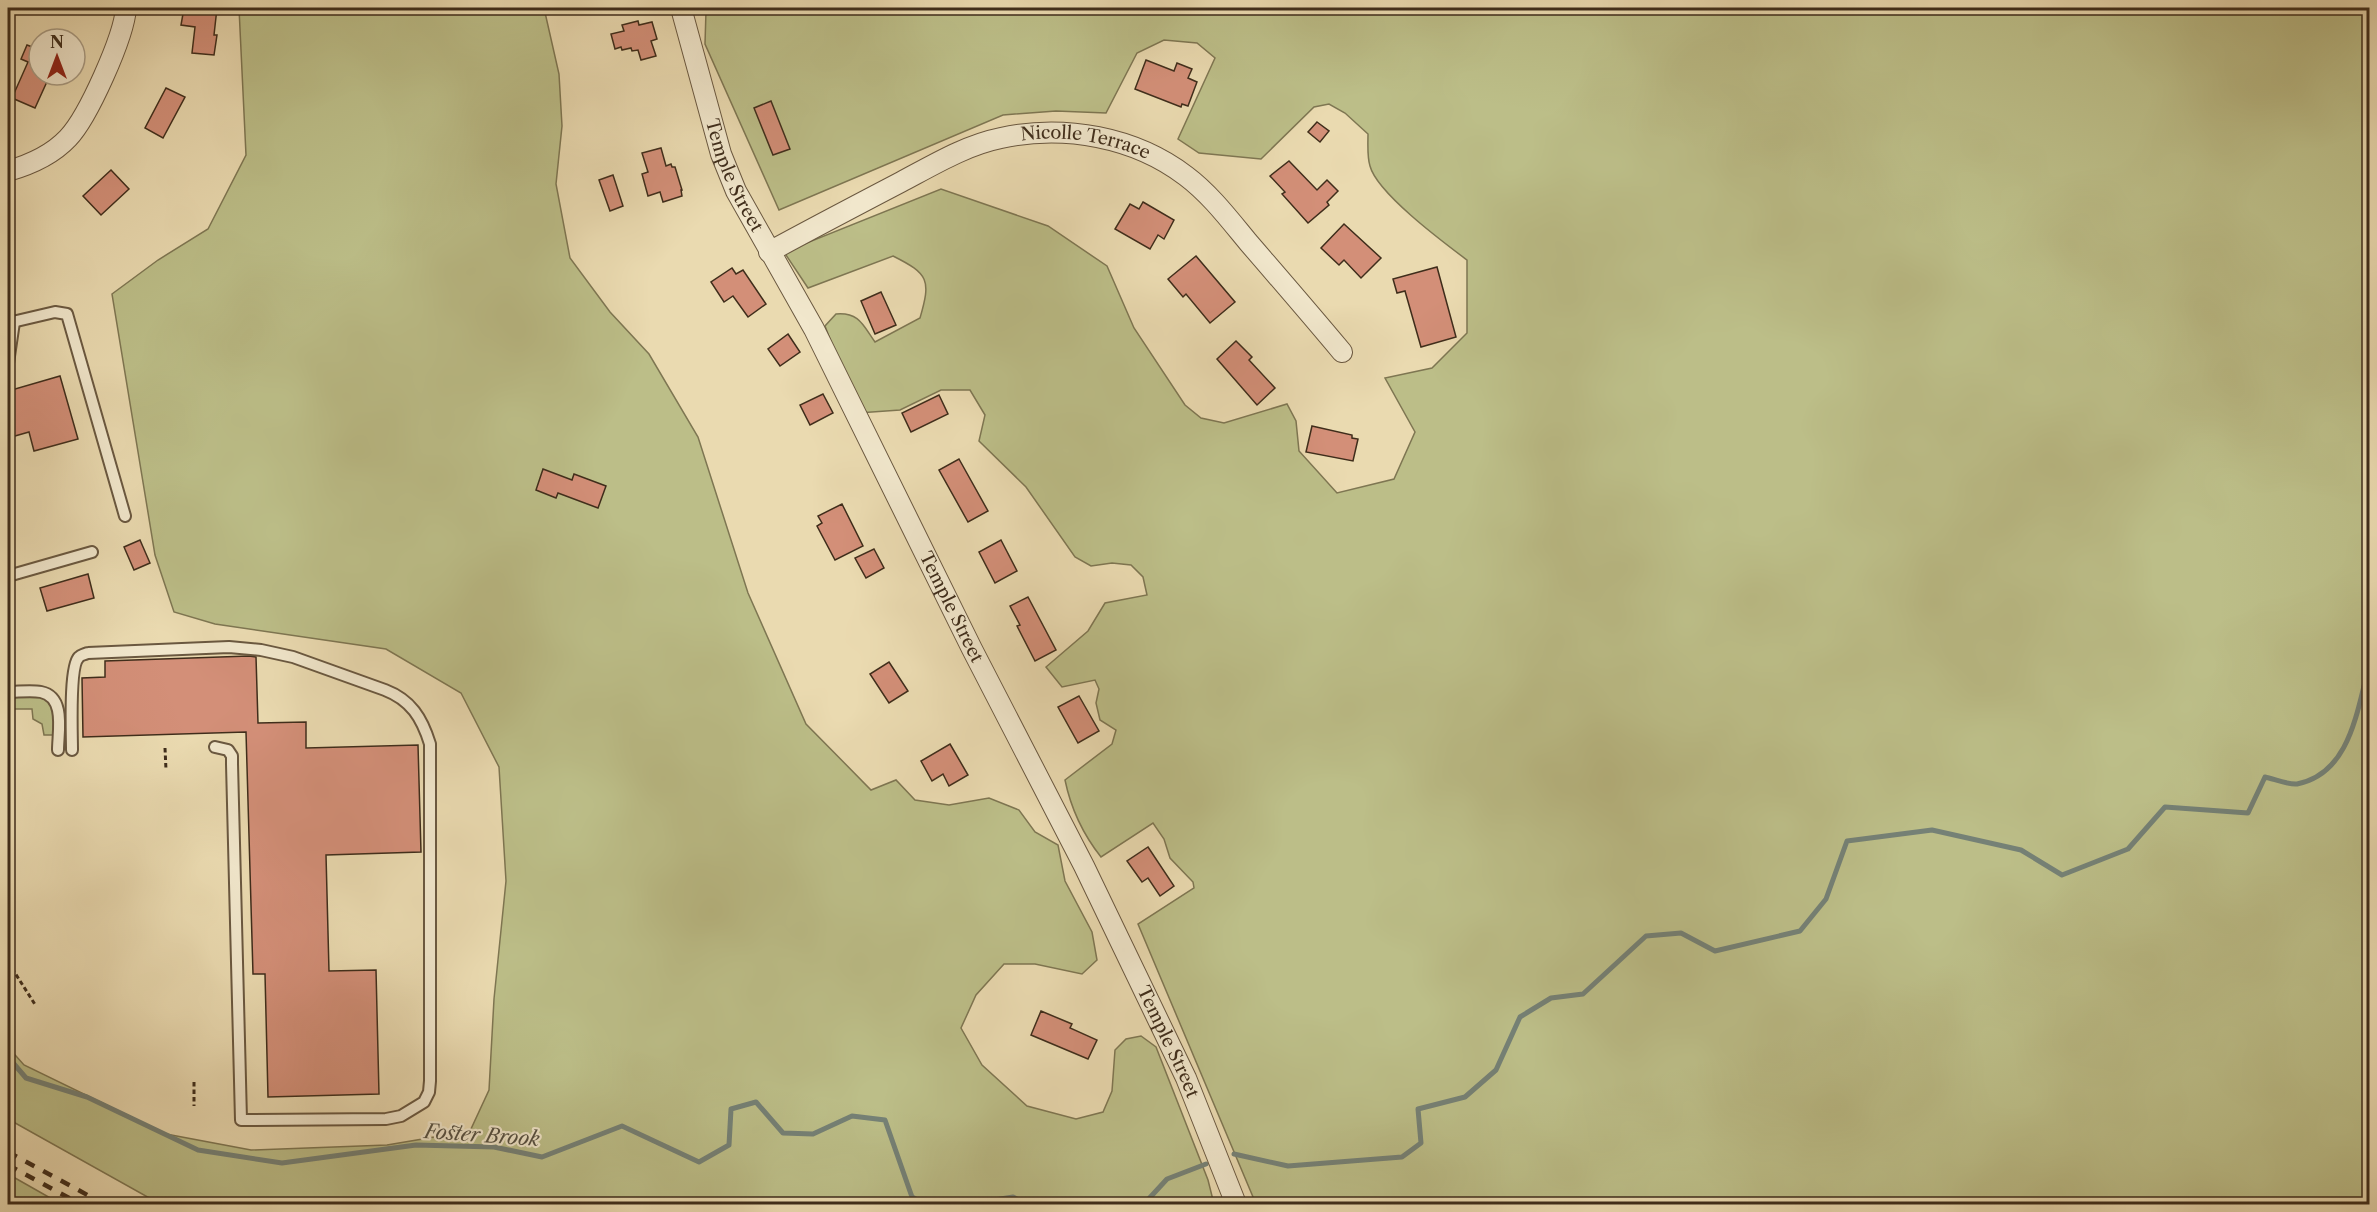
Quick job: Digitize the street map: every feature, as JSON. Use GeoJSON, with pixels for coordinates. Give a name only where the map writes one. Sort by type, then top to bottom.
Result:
{"type":"FeatureCollection","features":[{"type":"Feature","properties":{"kind":"street"},"geometry":{"type":"LineString","coordinates":[[8,171],[48,154],[75,130],[87,110],[120,38],[126,8]]}},
{"type":"Feature","properties":{"kind":"street","name":"Temple Street"},"geometry":{"type":"LineString","coordinates":[[681,8],[725,166],[736,191],[814,329],[972,649],[1084,866],[1186,1078],[1236,1204]]}},
{"type":"Feature","properties":{"kind":"street","name":"Nicolle Terrace"},"geometry":{"type":"LineString","coordinates":[[769,252],[974,146],[1001,138],[1071,132],[1141,149],[1187,177],[1220,209],[1342,352]]}},
{"type":"Feature","properties":{"kind":"lane"},"geometry":{"type":"LineString","coordinates":[[8,363],[11,323],[55,312],[67,314],[125,516]]}},
{"type":"Feature","properties":{"kind":"lane"},"geometry":{"type":"LineString","coordinates":[[8,576],[92,552]]}},
{"type":"Feature","properties":{"kind":"lane"},"geometry":{"type":"LineString","coordinates":[[72,750],[75,664],[79,657],[88,653],[229,647],[261,650],[293,657],[399,696],[412,706],[424,724],[430,744],[430,1081],[429,1092],[424,1102],[414,1110],[386,1119],[241,1120],[232,756],[228,750],[215,747]]}},
{"type":"Feature","properties":{"kind":"lane"},"geometry":{"type":"LineString","coordinates":[[8,692],[42,692],[53,698],[58,708],[58,750]]}},
{"type":"Feature","properties":{"kind":"path"},"geometry":{"type":"LineString","coordinates":[[165,748],[166,770]]}},
{"type":"Feature","properties":{"kind":"path"},"geometry":{"type":"LineString","coordinates":[[8,962],[36,1006]]}},
{"type":"Feature","properties":{"kind":"path"},"geometry":{"type":"LineString","coordinates":[[194,1082],[194,1106]]}},
{"type":"Feature","properties":{"kind":"green space"},"geometry":{"type":"Polygon","coordinates":[[[239,8],[544,8],[559,74],[562,126],[556,184],[570,258],[610,312],[649,354],[698,437],[748,593],[806,724],[871,790],[896,780],[915,800],[949,805],[989,798],[1019,810],[1035,832],[1058,845],[1065,881],[1092,932],[1097,960],[1082,974],[1035,964],[1004,964],[976,995],[961,1028],[982,1065],[1027,1106],[1076,1119],[1103,1112],[1112,1091],[1115,1050],[1126,1039],[1141,1036],[1156,1047],[1208,1180],[1214,1204],[160,1204],[8,1119],[8,1047],[24,1065],[166,1134],[251,1150],[387,1145],[470,1131],[489,1090],[494,999],[506,881],[499,767],[461,693],[386,649],[215,624],[174,612],[155,555],[112,294],[158,260],[208,229],[246,155],[239,8]]]}},
{"type":"Feature","properties":{"kind":"green space"},"geometry":{"type":"Polygon","coordinates":[[[713,8],[2369,8],[2369,1204],[1256,1204],[1138,924],[1194,888],[1193,882],[1170,858],[1164,839],[1153,823],[1101,857],[1078,820],[1065,780],[1112,744],[1116,730],[1100,720],[1096,703],[1099,689],[1095,680],[1062,687],[1046,667],[1088,631],[1105,603],[1147,595],[1143,577],[1131,565],[1112,563],[1091,566],[1075,557],[1026,487],[979,441],[985,415],[970,390],[941,390],[900,410],[858,413],[825,326],[836,314],[850,315],[860,321],[875,342],[920,318],[926,286],[914,268],[893,256],[808,288],[784,252],[941,189],[1048,226],[1107,266],[1134,328],[1185,405],[1201,418],[1224,423],[1287,404],[1296,421],[1299,451],[1337,493],[1394,479],[1415,432],[1385,378],[1432,368],[1467,333],[1467,260],[1412,216],[1385,190],[1370,166],[1368,134],[1345,113],[1329,104],[1314,107],[1261,159],[1199,153],[1178,139],[1215,58],[1197,43],[1164,40],[1137,53],[1106,113],[1056,111],[1003,115],[779,210],[705,44],[706,11],[713,8]]]}},
{"type":"Feature","properties":{"kind":"green space"},"geometry":{"type":"Polygon","coordinates":[[[8,695],[50,697],[58,735],[44,735],[42,724],[33,719],[32,709],[8,709],[8,695]]]}},
{"type":"Feature","properties":{"kind":"green space"},"geometry":{"type":"Polygon","coordinates":[[[8,1174],[61,1204],[8,1204],[8,1174]]]}},
{"type":"Feature","properties":{"kind":"building"},"geometry":{"type":"Polygon","coordinates":[[[184,8],[217,8],[214,55],[192,53],[195,27],[181,25],[184,8]]]}},
{"type":"Feature","properties":{"kind":"building"},"geometry":{"type":"Polygon","coordinates":[[[638,21],[639,25],[652,22],[657,39],[651,41],[656,56],[641,60],[638,50],[632,51],[631,48],[622,50],[621,47],[615,49],[611,34],[624,31],[622,25],[638,21]]]}},
{"type":"Feature","properties":{"kind":"building"},"geometry":{"type":"Polygon","coordinates":[[[27,45],[27,62],[21,59],[27,45]]]}},
{"type":"Feature","properties":{"kind":"building"},"geometry":{"type":"Polygon","coordinates":[[[1146,60],[1174,71],[1177,63],[1192,69],[1188,78],[1197,82],[1188,106],[1182,104],[1181,107],[1135,89],[1146,60]]]}},
{"type":"Feature","properties":{"kind":"building"},"geometry":{"type":"Polygon","coordinates":[[[27,64],[27,87],[45,87],[35,108],[12,98],[27,64]]]}},
{"type":"Feature","properties":{"kind":"building"},"geometry":{"type":"Polygon","coordinates":[[[166,88],[185,97],[163,138],[145,128],[166,88]]]}},
{"type":"Feature","properties":{"kind":"building"},"geometry":{"type":"Polygon","coordinates":[[[771,101],[790,149],[773,155],[754,108],[771,101]]]}},
{"type":"Feature","properties":{"kind":"building"},"geometry":{"type":"Polygon","coordinates":[[[1317,122],[1329,131],[1320,142],[1308,132],[1317,122]]]}},
{"type":"Feature","properties":{"kind":"building"},"geometry":{"type":"Polygon","coordinates":[[[661,148],[666,166],[671,164],[675,167],[682,190],[682,196],[663,202],[660,192],[648,196],[642,174],[648,172],[642,153],[661,148]]]}},
{"type":"Feature","properties":{"kind":"building"},"geometry":{"type":"Polygon","coordinates":[[[1289,161],[1317,190],[1327,180],[1338,191],[1327,202],[1329,205],[1308,223],[1282,194],[1285,192],[1270,176],[1289,161]]]}},
{"type":"Feature","properties":{"kind":"building"},"geometry":{"type":"Polygon","coordinates":[[[111,170],[129,189],[101,215],[83,196],[111,170]]]}},
{"type":"Feature","properties":{"kind":"building"},"geometry":{"type":"Polygon","coordinates":[[[613,175],[623,206],[610,211],[599,180],[613,175]]]}},
{"type":"Feature","properties":{"kind":"building"},"geometry":{"type":"Polygon","coordinates":[[[1143,202],[1174,220],[1164,239],[1158,235],[1150,249],[1115,229],[1130,204],[1139,209],[1143,202]]]}},
{"type":"Feature","properties":{"kind":"building"},"geometry":{"type":"Polygon","coordinates":[[[1344,224],[1381,258],[1361,278],[1344,260],[1339,265],[1321,248],[1344,224]]]}},
{"type":"Feature","properties":{"kind":"building"},"geometry":{"type":"Polygon","coordinates":[[[1196,256],[1235,302],[1210,323],[1186,294],[1183,297],[1168,279],[1196,256]]]}},
{"type":"Feature","properties":{"kind":"building"},"geometry":{"type":"Polygon","coordinates":[[[1437,267],[1456,337],[1421,347],[1405,291],[1397,293],[1393,279],[1437,267]]]}},
{"type":"Feature","properties":{"kind":"building"},"geometry":{"type":"Polygon","coordinates":[[[732,268],[736,274],[743,270],[766,304],[748,317],[733,296],[724,302],[711,282],[732,268]]]}},
{"type":"Feature","properties":{"kind":"building"},"geometry":{"type":"Polygon","coordinates":[[[881,292],[896,325],[875,334],[861,301],[881,292]]]}},
{"type":"Feature","properties":{"kind":"building"},"geometry":{"type":"Polygon","coordinates":[[[788,334],[800,352],[780,366],[768,349],[788,334]]]}},
{"type":"Feature","properties":{"kind":"building"},"geometry":{"type":"Polygon","coordinates":[[[1236,341],[1252,357],[1249,360],[1275,388],[1257,405],[1217,359],[1236,341]]]}},
{"type":"Feature","properties":{"kind":"building"},"geometry":{"type":"Polygon","coordinates":[[[60,376],[78,439],[34,451],[29,432],[8,438],[8,391],[60,376]]]}},
{"type":"Feature","properties":{"kind":"building"},"geometry":{"type":"Polygon","coordinates":[[[823,394],[833,413],[810,425],[800,405],[823,394]]]}},
{"type":"Feature","properties":{"kind":"building"},"geometry":{"type":"Polygon","coordinates":[[[939,395],[948,414],[911,432],[902,413],[939,395]]]}},
{"type":"Feature","properties":{"kind":"building"},"geometry":{"type":"Polygon","coordinates":[[[1312,426],[1352,435],[1352,438],[1358,439],[1353,461],[1306,452],[1312,426]]]}},
{"type":"Feature","properties":{"kind":"building"},"geometry":{"type":"Polygon","coordinates":[[[959,459],[988,511],[968,522],[939,470],[959,459]]]}},
{"type":"Feature","properties":{"kind":"building"},"geometry":{"type":"Polygon","coordinates":[[[543,469],[572,480],[574,474],[606,486],[598,508],[558,493],[556,498],[536,490],[543,469]]]}},
{"type":"Feature","properties":{"kind":"building"},"geometry":{"type":"Polygon","coordinates":[[[842,504],[863,546],[835,560],[817,526],[822,523],[818,516],[842,504]]]}},
{"type":"Feature","properties":{"kind":"building"},"geometry":{"type":"Polygon","coordinates":[[[140,540],[150,563],[134,570],[124,547],[140,540]]]}},
{"type":"Feature","properties":{"kind":"building"},"geometry":{"type":"Polygon","coordinates":[[[1001,540],[1017,571],[995,583],[979,552],[1001,540]]]}},
{"type":"Feature","properties":{"kind":"building"},"geometry":{"type":"Polygon","coordinates":[[[874,549],[884,568],[866,578],[855,558],[874,549]]]}},
{"type":"Feature","properties":{"kind":"building"},"geometry":{"type":"Polygon","coordinates":[[[88,574],[94,598],[47,611],[40,588],[88,574]]]}},
{"type":"Feature","properties":{"kind":"building"},"geometry":{"type":"Polygon","coordinates":[[[1028,597],[1056,650],[1035,661],[1017,626],[1020,625],[1010,606],[1028,597]]]}},
{"type":"Feature","properties":{"kind":"building"},"geometry":{"type":"Polygon","coordinates":[[[256,657],[258,723],[306,722],[306,748],[418,745],[421,852],[326,855],[329,971],[376,970],[379,1094],[268,1097],[265,974],[253,974],[246,732],[83,737],[82,678],[105,677],[105,661],[256,657]]]}},
{"type":"Feature","properties":{"kind":"building"},"geometry":{"type":"Polygon","coordinates":[[[889,662],[908,691],[889,703],[870,674],[889,662]]]}},
{"type":"Feature","properties":{"kind":"building"},"geometry":{"type":"Polygon","coordinates":[[[1079,696],[1099,731],[1078,743],[1058,707],[1079,696]]]}},
{"type":"Feature","properties":{"kind":"building"},"geometry":{"type":"Polygon","coordinates":[[[950,744],[968,775],[949,786],[943,774],[932,781],[921,761],[950,744]]]}},
{"type":"Feature","properties":{"kind":"building"},"geometry":{"type":"Polygon","coordinates":[[[1148,847],[1174,886],[1160,896],[1148,878],[1142,882],[1127,861],[1148,847]]]}},
{"type":"Feature","properties":{"kind":"building"},"geometry":{"type":"Polygon","coordinates":[[[1041,1011],[1072,1024],[1070,1028],[1097,1040],[1088,1059],[1031,1035],[1041,1011]]]}},
{"type":"Feature","properties":{"kind":"waterway","name":"Foster Brook"},"geometry":{"type":"LineString","coordinates":[[1234,1154],[1288,1166],[1402,1157],[1421,1143],[1418,1109],[1465,1097],[1496,1070],[1520,1017],[1551,998],[1583,994],[1646,936],[1681,933],[1715,951],[1800,931],[1826,899],[1847,841],[1932,830],[2021,850],[2062,875],[2128,849],[2165,807],[2248,813],[2265,777],[2297,784],[2315,777],[2330,767],[2341,752],[2356,718],[2370,663]]}},
{"type":"Feature","properties":{"kind":"waterway","name":"Foster Brook"},"geometry":{"type":"LineString","coordinates":[[8,1057],[26,1078],[87,1097],[198,1150],[282,1163],[416,1145],[494,1147],[542,1157],[622,1126],[699,1162],[729,1145],[731,1109],[756,1102],[783,1133],[813,1134],[852,1116],[885,1120],[912,1197],[925,1204]]}},
{"type":"Feature","properties":{"kind":"waterway","name":"Foster Brook"},"geometry":{"type":"LineString","coordinates":[[1144,1204],[1167,1179],[1206,1164]]}},
{"type":"Feature","properties":{"kind":"waterway","name":"Foster Brook"},"geometry":{"type":"LineString","coordinates":[[969,1204],[1013,1197],[1026,1204]]}},
{"type":"Feature","properties":{"kind":"railway"},"geometry":{"type":"LineString","coordinates":[[8,1152],[104,1204]]}},
{"type":"Feature","properties":{"kind":"railway"},"geometry":{"type":"LineString","coordinates":[[8,1165],[80,1204]]}}]}
